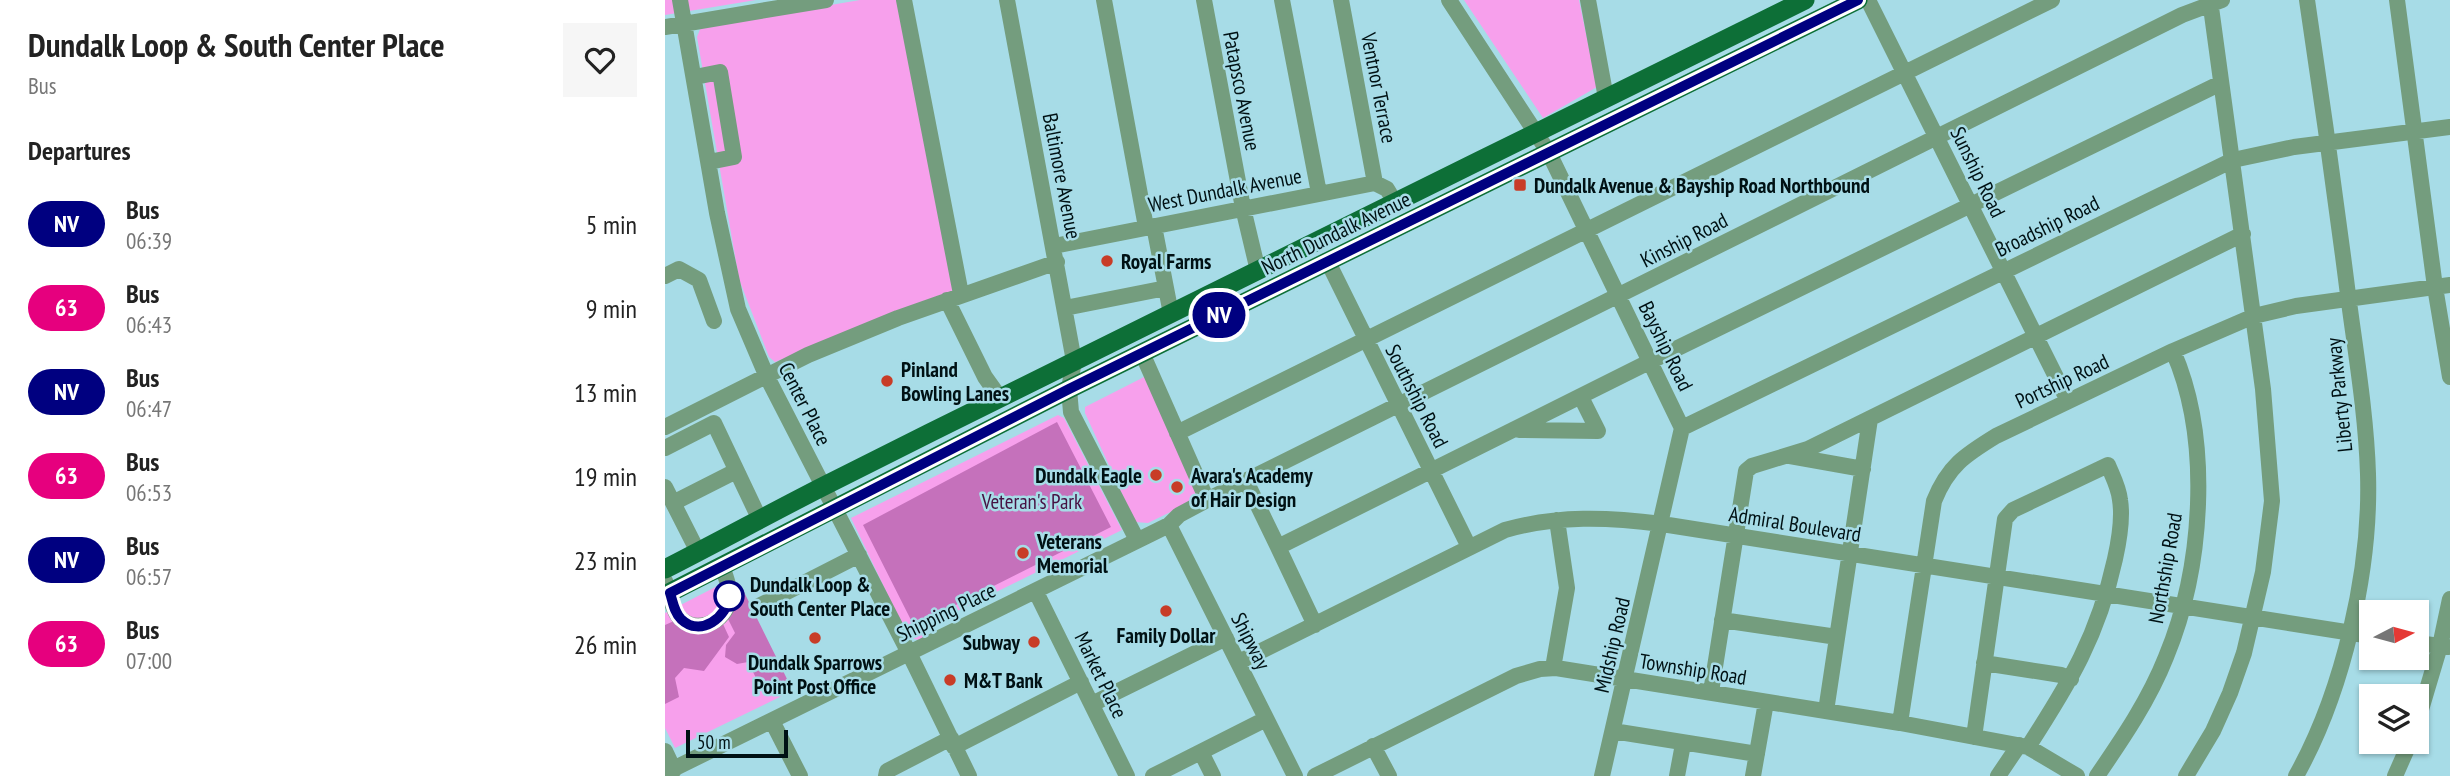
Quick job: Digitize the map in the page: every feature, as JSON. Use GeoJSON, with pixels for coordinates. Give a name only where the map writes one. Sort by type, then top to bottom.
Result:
{"type":"FeatureCollection","features":[{"type":"Feature","properties":{"kind":"main road","name":"North Dundalk Avenue"},"geometry":{"type":"LineString","coordinates":[[665,569],[823,486],[1805,0]]}},
{"type":"Feature","properties":{"kind":"main road","name":"North Dundalk Avenue"},"geometry":{"type":"LineString","coordinates":[[667,590],[722,566],[1069,389],[1858,0]]}},
{"type":"Feature","properties":{"kind":"street","name":"Center Place"},"geometry":{"type":"LineString","coordinates":[[680,0],[717,213],[738,309],[767,377],[969,776]]}},
{"type":"Feature","properties":{"kind":"street"},"geometry":{"type":"LineString","coordinates":[[665,27],[769,5],[826,0]]}},
{"type":"Feature","properties":{"kind":"street"},"geometry":{"type":"LineString","coordinates":[[904,0],[954,297],[985,377],[1000,398]]}},
{"type":"Feature","properties":{"kind":"street","name":"Baltimore Avenue"},"geometry":{"type":"LineString","coordinates":[[1007,0],[1074,361],[1069,389]]}},
{"type":"Feature","properties":{"kind":"street"},"geometry":{"type":"LineString","coordinates":[[1104,0],[1150,227],[1171,314]]}},
{"type":"Feature","properties":{"kind":"street","name":"Patapsco Avenue"},"geometry":{"type":"LineString","coordinates":[[1204,0],[1243,208],[1258,271]]}},
{"type":"Feature","properties":{"kind":"street"},"geometry":{"type":"LineString","coordinates":[[1282,0],[1319,193]]}},
{"type":"Feature","properties":{"kind":"street","name":"Ventnor Terrace"},"geometry":{"type":"LineString","coordinates":[[1341,0],[1375,183]]}},
{"type":"Feature","properties":{"kind":"street","name":"Bayship Road"},"geometry":{"type":"LineString","coordinates":[[1449,0],[1549,153],[1682,428]]}},
{"type":"Feature","properties":{"kind":"street"},"geometry":{"type":"LineString","coordinates":[[1588,0],[1606,98]]}},
{"type":"Feature","properties":{"kind":"street","name":"Sunship Road"},"geometry":{"type":"LineString","coordinates":[[1868,0],[2068,401]]}},
{"type":"Feature","properties":{"kind":"street"},"geometry":{"type":"LineString","coordinates":[[1177,433],[2052,0]]}},
{"type":"Feature","properties":{"kind":"street","name":"Liberty Parkway"},"geometry":{"type":"LineString","coordinates":[[2296,776],[2323,719],[2337,679],[2362,568],[2368,476],[2362,402],[2307,0]]}},
{"type":"Feature","properties":{"kind":"street"},"geometry":{"type":"LineString","coordinates":[[2396,0],[2415,133],[2443,286],[2450,377]]}},
{"type":"Feature","properties":{"kind":"street"},"geometry":{"type":"LineString","coordinates":[[2186,776],[2213,731],[2230,693],[2253,617],[2263,572],[2272,502],[2263,389],[2221,83],[2214,1]]}},
{"type":"Feature","properties":{"kind":"street","name":"Kinship Road"},"geometry":{"type":"LineString","coordinates":[[1170,525],[1179,514],[1397,404],[2214,1]]}},
{"type":"Feature","properties":{"kind":"street"},"geometry":{"type":"LineString","coordinates":[[695,77],[720,72],[734,157],[709,162]]}},
{"type":"Feature","properties":{"kind":"street"},"geometry":{"type":"LineString","coordinates":[[1277,547],[2221,83]]}},
{"type":"Feature","properties":{"kind":"street"},"geometry":{"type":"LineString","coordinates":[[702,116],[726,111]]}},
{"type":"Feature","properties":{"kind":"street","name":"Broadship Road"},"geometry":{"type":"LineString","coordinates":[[1682,428],[2233,160],[2328,142],[2450,127]]}},
{"type":"Feature","properties":{"kind":"street"},"geometry":{"type":"LineString","coordinates":[[1375,183],[1387,189],[1396,204]]}},
{"type":"Feature","properties":{"kind":"street","name":"West Dundalk Avenue"},"geometry":{"type":"LineString","coordinates":[[665,427],[808,355],[1055,254],[1150,227],[1375,183]]}},
{"type":"Feature","properties":{"kind":"street"},"geometry":{"type":"LineString","coordinates":[[1711,692],[1746,471],[1752,466],[1808,449],[2243,234]]}},
{"type":"Feature","properties":{"kind":"street","name":"Southship Road"},"geometry":{"type":"LineString","coordinates":[[1328,262],[1469,547]]}},
{"type":"Feature","properties":{"kind":"street"},"geometry":{"type":"LineString","coordinates":[[665,276],[679,268],[699,280],[714,321]]}},
{"type":"Feature","properties":{"kind":"street","name":"Portship Road"},"geometry":{"type":"LineString","coordinates":[[1900,723],[1934,501],[1945,476],[1964,456],[1996,436],[2068,401],[2254,316],[2296,306],[2443,286]]}},
{"type":"Feature","properties":{"kind":"street"},"geometry":{"type":"LineString","coordinates":[[1065,309],[1166,288]]}},
{"type":"Feature","properties":{"kind":"street","name":"Northship Road"},"geometry":{"type":"LineString","coordinates":[[2097,776],[2133,722],[2154,684],[2176,631],[2183,605],[2197,512],[2198,471],[2192,411],[2182,372],[2173,351]]}},
{"type":"Feature","properties":{"kind":"street"},"geometry":{"type":"LineString","coordinates":[[1142,353],[1207,500]]}},
{"type":"Feature","properties":{"kind":"street"},"geometry":{"type":"LineString","coordinates":[[1069,389],[1071,412],[1137,540]]}},
{"type":"Feature","properties":{"kind":"street"},"geometry":{"type":"LineString","coordinates":[[1514,430],[1598,431],[1581,397]]}},
{"type":"Feature","properties":{"kind":"street"},"geometry":{"type":"LineString","coordinates":[[1826,712],[1870,419]]}},
{"type":"Feature","properties":{"kind":"street"},"geometry":{"type":"LineString","coordinates":[[665,448],[714,423],[760,520]]}},
{"type":"Feature","properties":{"kind":"street","name":"Midship Road"},"geometry":{"type":"LineString","coordinates":[[1602,776],[1682,428]]}},
{"type":"Feature","properties":{"kind":"street"},"geometry":{"type":"LineString","coordinates":[[1788,456],[1863,469]]}},
{"type":"Feature","properties":{"kind":"street"},"geometry":{"type":"LineString","coordinates":[[1973,737],[2005,519],[2013,510],[2108,465],[2121,504],[2117,547],[2107,593],[2090,640],[2071,679],[1998,776]]}},
{"type":"Feature","properties":{"kind":"street"},"geometry":{"type":"LineString","coordinates":[[673,503],[736,471]]}},
{"type":"Feature","properties":{"kind":"street"},"geometry":{"type":"LineString","coordinates":[[1246,481],[1315,625]]}},
{"type":"Feature","properties":{"kind":"street"},"geometry":{"type":"LineString","coordinates":[[665,487],[698,552]]}},
{"type":"Feature","properties":{"kind":"street","name":"Admiral Boulevard"},"geometry":{"type":"LineString","coordinates":[[1239,663],[1505,530],[1557,520],[1604,517],[2107,593],[2359,634]]}},
{"type":"Feature","properties":{"kind":"street"},"geometry":{"type":"LineString","coordinates":[[1553,668],[1567,588],[1557,520]]}},
{"type":"Feature","properties":{"kind":"street","name":"Shipping Place"},"geometry":{"type":"LineString","coordinates":[[669,771],[1170,525]]}},
{"type":"Feature","properties":{"kind":"street","name":"Shipway"},"geometry":{"type":"LineString","coordinates":[[1170,525],[1295,776]]}},
{"type":"Feature","properties":{"kind":"street"},"geometry":{"type":"LineString","coordinates":[[759,606],[859,555]]}},
{"type":"Feature","properties":{"kind":"street"},"geometry":{"type":"LineString","coordinates":[[667,590],[676,613],[682,620],[699,626],[715,621],[729,603],[729,586],[722,566]]}},
{"type":"Feature","properties":{"kind":"street","name":"Market Place"},"geometry":{"type":"LineString","coordinates":[[1036,592],[1127,776]]}},
{"type":"Feature","properties":{"kind":"street"},"geometry":{"type":"LineString","coordinates":[[2429,690],[2445,647],[2450,598]]}},
{"type":"Feature","properties":{"kind":"street"},"geometry":{"type":"LineString","coordinates":[[1722,620],[1837,637]]}},
{"type":"Feature","properties":{"kind":"street"},"geometry":{"type":"LineString","coordinates":[[1092,704],[1226,638]]}},
{"type":"Feature","properties":{"kind":"street"},"geometry":{"type":"LineString","coordinates":[[1984,663],[2061,675],[2071,679]]}},
{"type":"Feature","properties":{"kind":"street","name":"Township Road"},"geometry":{"type":"LineString","coordinates":[[1315,776],[1515,676],[1553,668],[1900,723],[2023,746],[2077,776]]}},
{"type":"Feature","properties":{"kind":"street"},"geometry":{"type":"LineString","coordinates":[[886,776],[887,771],[1081,682]]}},
{"type":"Feature","properties":{"kind":"street"},"geometry":{"type":"LineString","coordinates":[[1753,776],[1766,702]]}},
{"type":"Feature","properties":{"kind":"street"},"geometry":{"type":"LineString","coordinates":[[1153,776],[1266,719]]}},
{"type":"Feature","properties":{"kind":"street"},"geometry":{"type":"LineString","coordinates":[[772,721],[800,776]]}},
{"type":"Feature","properties":{"kind":"street"},"geometry":{"type":"LineString","coordinates":[[1613,731],[1757,754]]}},
{"type":"Feature","properties":{"kind":"street"},"geometry":{"type":"LineString","coordinates":[[1677,776],[1683,744]]}},
{"type":"Feature","properties":{"kind":"street"},"geometry":{"type":"LineString","coordinates":[[1373,747],[1389,776]]}},
{"type":"Feature","properties":{"kind":"street"},"geometry":{"type":"LineString","coordinates":[[665,751],[669,771]]}},
{"type":"Feature","properties":{"kind":"street"},"geometry":{"type":"LineString","coordinates":[[1201,752],[1213,776]]}},
{"type":"Feature","properties":{"kind":"street"},"geometry":{"type":"LineString","coordinates":[[2395,776],[2405,754]]}},
{"type":"Feature","properties":{"kind":"green space"},"geometry":{"type":"Polygon","coordinates":[[[665,0],[756,0],[665,15],[665,0]]]}},
{"type":"Feature","properties":{"kind":"green space"},"geometry":{"type":"Polygon","coordinates":[[[860,0],[900,0],[953,293],[775,362],[769,357],[739,279],[697,37],[701,27],[860,0]]]}},
{"type":"Feature","properties":{"kind":"green space"},"geometry":{"type":"Polygon","coordinates":[[[1464,0],[1579,0],[1597,87],[1543,118],[1464,0]]]}},
{"type":"Feature","properties":{"kind":"green space"},"geometry":{"type":"Polygon","coordinates":[[[1146,376],[1201,497],[1148,523],[1135,522],[1085,413],[1085,407],[1146,376]]]}},
{"type":"Feature","properties":{"kind":"green space","name":"Veteran's Park"},"geometry":{"type":"Polygon","coordinates":[[[1058,415],[1064,418],[1122,530],[927,626],[922,641],[908,637],[851,518],[1058,415]]]}},
{"type":"Feature","properties":{"kind":"green space","name":"Veteran's Park"},"geometry":{"type":"Polygon","coordinates":[[[1057,422],[1111,527],[914,626],[863,525],[1057,422]]]}},
{"type":"Feature","properties":{"kind":"green space"},"geometry":{"type":"Polygon","coordinates":[[[731,579],[786,694],[675,748],[665,728],[665,613],[731,579]]]}},
{"type":"Feature","properties":{"kind":"green space"},"geometry":{"type":"Polygon","coordinates":[[[743,590],[790,685],[765,696],[748,662],[737,664],[725,657],[726,645],[735,633],[726,615],[733,597],[743,590]]]}},
{"type":"Feature","properties":{"kind":"green space"},"geometry":{"type":"Polygon","coordinates":[[[674,621],[699,630],[723,624],[729,637],[704,671],[684,668],[675,678],[679,697],[665,704],[665,625],[674,621]]]}},
{"type":"Feature","properties":{"kind":"bus line","name":"NV"},"geometry":{"type":"LineString","coordinates":[[730,595],[722,615],[707,625],[699,626],[682,620],[676,613],[670,593],[1069,389],[1858,0]]}},
{"type":"Feature","properties":{"kind":"place","name":"Dundalk Avenue & Bayship Road Northbound"},"geometry":{"type":"Point","coordinates":[1520,185]}},
{"type":"Feature","properties":{"kind":"place","name":"Royal Farms"},"geometry":{"type":"Point","coordinates":[1107,261]}},
{"type":"Feature","properties":{"kind":"place","name":"Pinland Bowling Lanes"},"geometry":{"type":"Point","coordinates":[887,381]}},
{"type":"Feature","properties":{"kind":"place","name":"Dundalk Eagle"},"geometry":{"type":"Point","coordinates":[1156,475]}},
{"type":"Feature","properties":{"kind":"place","name":"Avara's Academy of Hair Design"},"geometry":{"type":"Point","coordinates":[1177,487]}},
{"type":"Feature","properties":{"kind":"place","name":"Veterans Memorial"},"geometry":{"type":"Point","coordinates":[1023,553]}},
{"type":"Feature","properties":{"kind":"place","name":"Dundalk Loop & South Center Place"},"geometry":{"type":"Point","coordinates":[729,596]}},
{"type":"Feature","properties":{"kind":"place","name":"Family Dollar"},"geometry":{"type":"Point","coordinates":[1166,611]}},
{"type":"Feature","properties":{"kind":"place","name":"Dundalk Sparrows Point Post Office"},"geometry":{"type":"Point","coordinates":[815,638]}},
{"type":"Feature","properties":{"kind":"place","name":"Subway"},"geometry":{"type":"Point","coordinates":[1034,642]}},
{"type":"Feature","properties":{"kind":"place","name":"M&T Bank"},"geometry":{"type":"Point","coordinates":[950,680]}}]}
